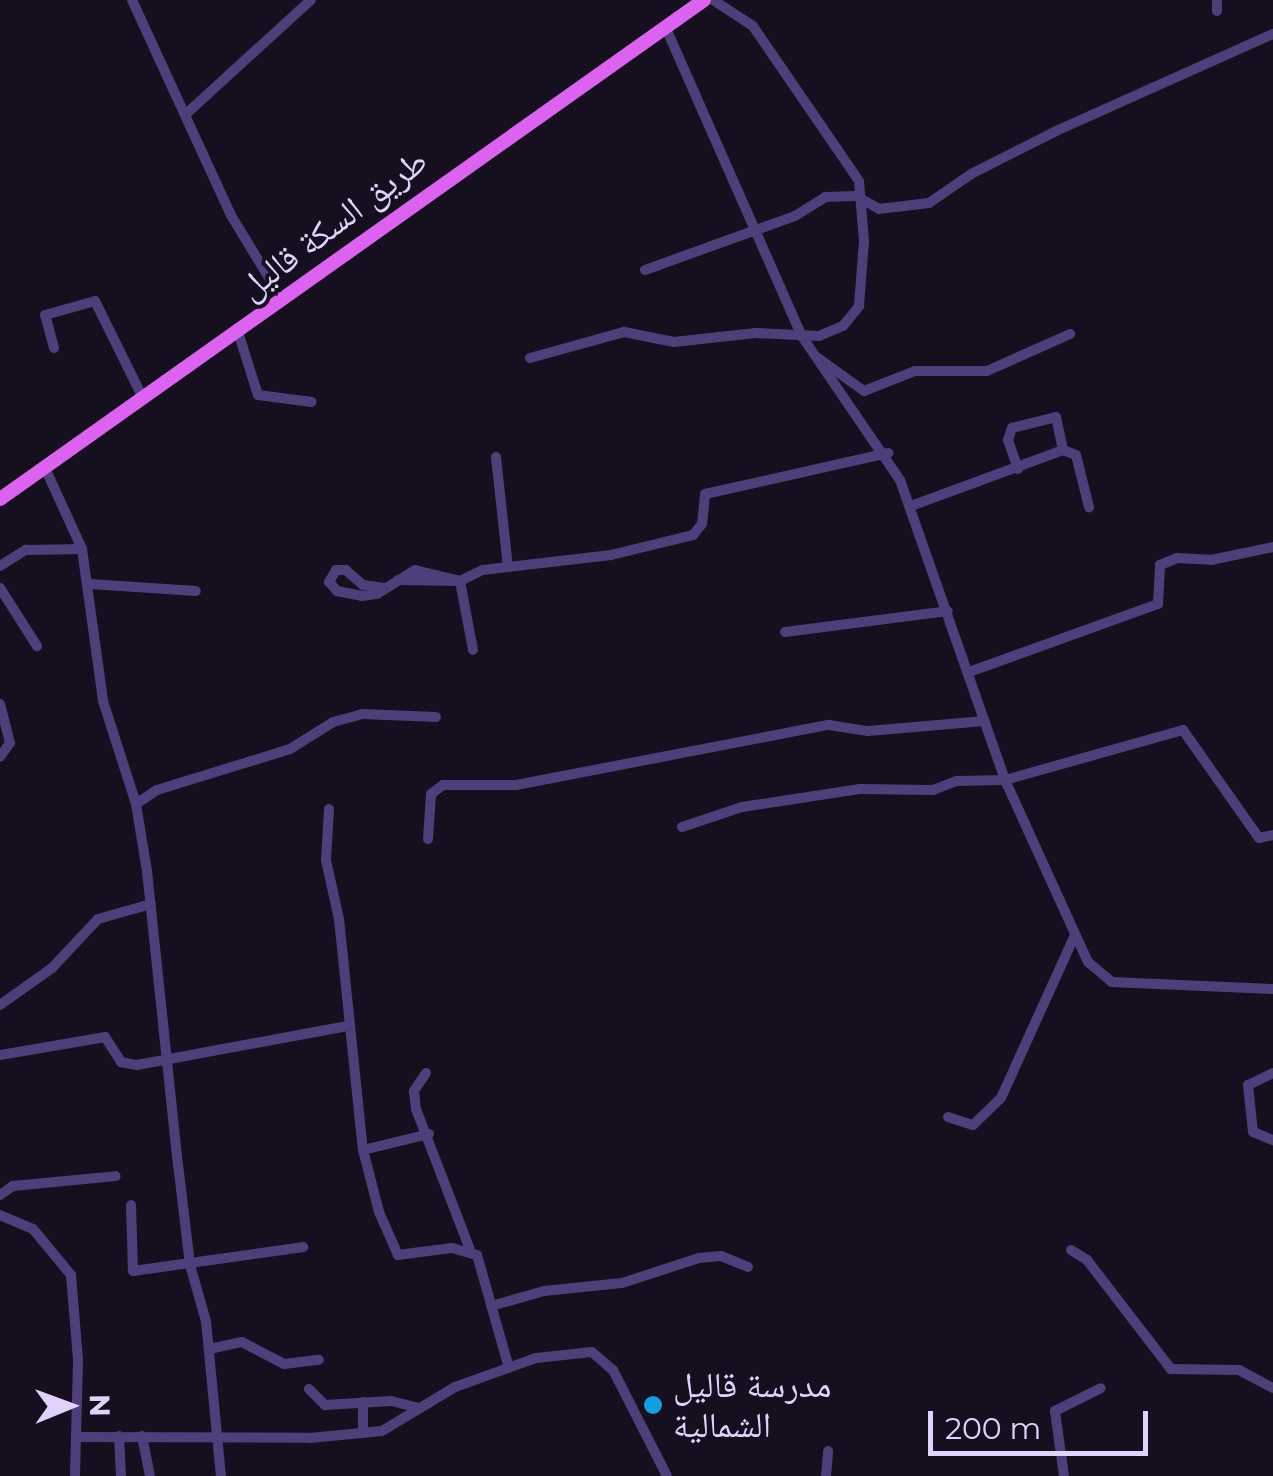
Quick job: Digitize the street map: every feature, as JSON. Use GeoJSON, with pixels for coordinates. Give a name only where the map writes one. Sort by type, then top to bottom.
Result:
{"type":"FeatureCollection","features":[{"type":"Feature","properties":{"kind":"main road","name":"طريق السكة قاليل"},"geometry":{"type":"LineString","coordinates":[[0,499],[283,301],[376,228],[704,0]]}},
{"type":"Feature","properties":{"kind":"street"},"geometry":{"type":"LineString","coordinates":[[132,0],[232,217],[283,301]]}},
{"type":"Feature","properties":{"kind":"street"},"geometry":{"type":"LineString","coordinates":[[186,114],[312,0]]}},
{"type":"Feature","properties":{"kind":"street"},"geometry":{"type":"LineString","coordinates":[[530,358],[624,332],[674,342],[832,333],[859,306],[864,200],[842,148],[753,26],[713,0]]}},
{"type":"Feature","properties":{"kind":"street"},"geometry":{"type":"LineString","coordinates":[[666,26],[802,335],[888,454],[912,506],[1005,780],[1074,937],[1100,978],[1112,982],[1273,988]]}},
{"type":"Feature","properties":{"kind":"street"},"geometry":{"type":"LineString","coordinates":[[645,270],[754,226],[795,216],[825,197],[864,200],[879,208],[929,203],[971,174],[1056,131],[1273,34]]}},
{"type":"Feature","properties":{"kind":"street"},"geometry":{"type":"LineString","coordinates":[[54,348],[45,315],[95,300],[142,396]]}},
{"type":"Feature","properties":{"kind":"street"},"geometry":{"type":"LineString","coordinates":[[238,332],[258,395],[312,402]]}},
{"type":"Feature","properties":{"kind":"street"},"geometry":{"type":"LineString","coordinates":[[810,350],[864,391],[916,371],[987,370],[1070,334]]}},
{"type":"Feature","properties":{"kind":"street"},"geometry":{"type":"LineString","coordinates":[[1018,469],[1008,440],[1012,428],[1056,416],[1063,450]]}},
{"type":"Feature","properties":{"kind":"street"},"geometry":{"type":"LineString","coordinates":[[912,506],[1063,450],[1076,454],[1090,507]]}},
{"type":"Feature","properties":{"kind":"street"},"geometry":{"type":"LineString","coordinates":[[398,580],[423,584],[460,581],[508,567],[590,558],[684,538],[702,524],[705,494],[888,454]]}},
{"type":"Feature","properties":{"kind":"street"},"geometry":{"type":"LineString","coordinates":[[496,457],[508,567]]}},
{"type":"Feature","properties":{"kind":"street"},"geometry":{"type":"LineString","coordinates":[[45,468],[82,549],[90,584],[103,701],[136,804],[172,1058],[190,1265],[209,1349],[221,1476]]}},
{"type":"Feature","properties":{"kind":"street"},"geometry":{"type":"LineString","coordinates":[[969,672],[1158,604],[1160,565],[1177,558],[1211,560],[1273,548]]}},
{"type":"Feature","properties":{"kind":"street"},"geometry":{"type":"LineString","coordinates":[[0,566],[26,550],[82,549]]}},
{"type":"Feature","properties":{"kind":"street"},"geometry":{"type":"LineString","coordinates":[[385,588],[363,585],[346,570],[336,570],[330,582],[337,591],[362,596],[385,588],[415,570],[460,581]]}},
{"type":"Feature","properties":{"kind":"street"},"geometry":{"type":"LineString","coordinates":[[415,570],[423,584]]}},
{"type":"Feature","properties":{"kind":"street"},"geometry":{"type":"LineString","coordinates":[[460,581],[472,650]]}},
{"type":"Feature","properties":{"kind":"street"},"geometry":{"type":"LineString","coordinates":[[90,584],[196,591]]}},
{"type":"Feature","properties":{"kind":"street"},"geometry":{"type":"LineString","coordinates":[[0,588],[37,646]]}},
{"type":"Feature","properties":{"kind":"street"},"geometry":{"type":"LineString","coordinates":[[785,632],[948,611]]}},
{"type":"Feature","properties":{"kind":"street"},"geometry":{"type":"LineString","coordinates":[[0,704],[10,744],[0,757]]}},
{"type":"Feature","properties":{"kind":"street"},"geometry":{"type":"LineString","coordinates":[[136,804],[157,790],[290,750],[332,722],[362,714],[436,717]]}},
{"type":"Feature","properties":{"kind":"street"},"geometry":{"type":"LineString","coordinates":[[428,839],[432,794],[443,786],[516,785],[830,726],[868,732],[985,721]]}},
{"type":"Feature","properties":{"kind":"street"},"geometry":{"type":"LineString","coordinates":[[682,828],[742,807],[860,789],[933,790],[956,781],[1005,780],[1183,730],[1260,838],[1273,835]]}},
{"type":"Feature","properties":{"kind":"street"},"geometry":{"type":"LineString","coordinates":[[329,809],[326,860],[342,936],[347,1026],[363,1150],[395,1254],[470,1250]]}},
{"type":"Feature","properties":{"kind":"street"},"geometry":{"type":"LineString","coordinates":[[0,1004],[52,968],[98,918],[151,904]]}},
{"type":"Feature","properties":{"kind":"street"},"geometry":{"type":"LineString","coordinates":[[948,1117],[973,1124],[1000,1098],[1074,937]]}},
{"type":"Feature","properties":{"kind":"street"},"geometry":{"type":"LineString","coordinates":[[0,1055],[105,1037],[121,1062],[172,1058],[347,1026]]}},
{"type":"Feature","properties":{"kind":"street"},"geometry":{"type":"LineString","coordinates":[[426,1072],[414,1100],[491,1306],[510,1368]]}},
{"type":"Feature","properties":{"kind":"street"},"geometry":{"type":"LineString","coordinates":[[1273,1073],[1254,1078],[1248,1092],[1253,1132],[1273,1140]]}},
{"type":"Feature","properties":{"kind":"street"},"geometry":{"type":"LineString","coordinates":[[363,1150],[429,1134]]}},
{"type":"Feature","properties":{"kind":"street"},"geometry":{"type":"LineString","coordinates":[[0,1194],[13,1186],[116,1176]]}},
{"type":"Feature","properties":{"kind":"street"},"geometry":{"type":"LineString","coordinates":[[131,1205],[133,1271],[303,1248]]}},
{"type":"Feature","properties":{"kind":"street"},"geometry":{"type":"LineString","coordinates":[[0,1215],[32,1229],[70,1275],[75,1476]]}},
{"type":"Feature","properties":{"kind":"street"},"geometry":{"type":"LineString","coordinates":[[1071,1250],[1088,1260],[1171,1369],[1239,1370],[1273,1388]]}},
{"type":"Feature","properties":{"kind":"street"},"geometry":{"type":"LineString","coordinates":[[491,1306],[544,1292],[622,1283],[700,1258],[721,1256],[748,1267]]}},
{"type":"Feature","properties":{"kind":"street"},"geometry":{"type":"LineString","coordinates":[[209,1349],[242,1342],[284,1364],[318,1360]]}},
{"type":"Feature","properties":{"kind":"street"},"geometry":{"type":"LineString","coordinates":[[77,1437],[363,1433],[393,1428],[420,1408],[510,1368],[556,1354],[599,1356],[613,1370],[668,1476]]}},
{"type":"Feature","properties":{"kind":"street"},"geometry":{"type":"LineString","coordinates":[[1064,1476],[1055,1410],[1100,1388]]}},
{"type":"Feature","properties":{"kind":"street"},"geometry":{"type":"LineString","coordinates":[[310,1389],[325,1405],[362,1402],[420,1408]]}},
{"type":"Feature","properties":{"kind":"street"},"geometry":{"type":"LineString","coordinates":[[362,1402],[363,1433]]}},
{"type":"Feature","properties":{"kind":"street"},"geometry":{"type":"LineString","coordinates":[[119,1436],[121,1476]]}},
{"type":"Feature","properties":{"kind":"street"},"geometry":{"type":"LineString","coordinates":[[142,1436],[150,1476]]}},
{"type":"Feature","properties":{"kind":"street"},"geometry":{"type":"LineString","coordinates":[[826,1476],[828,1451]]}},
{"type":"Feature","properties":{"kind":"place","name":"مدرسة قاليل الشمالية"},"geometry":{"type":"Point","coordinates":[653,1405]}}]}
